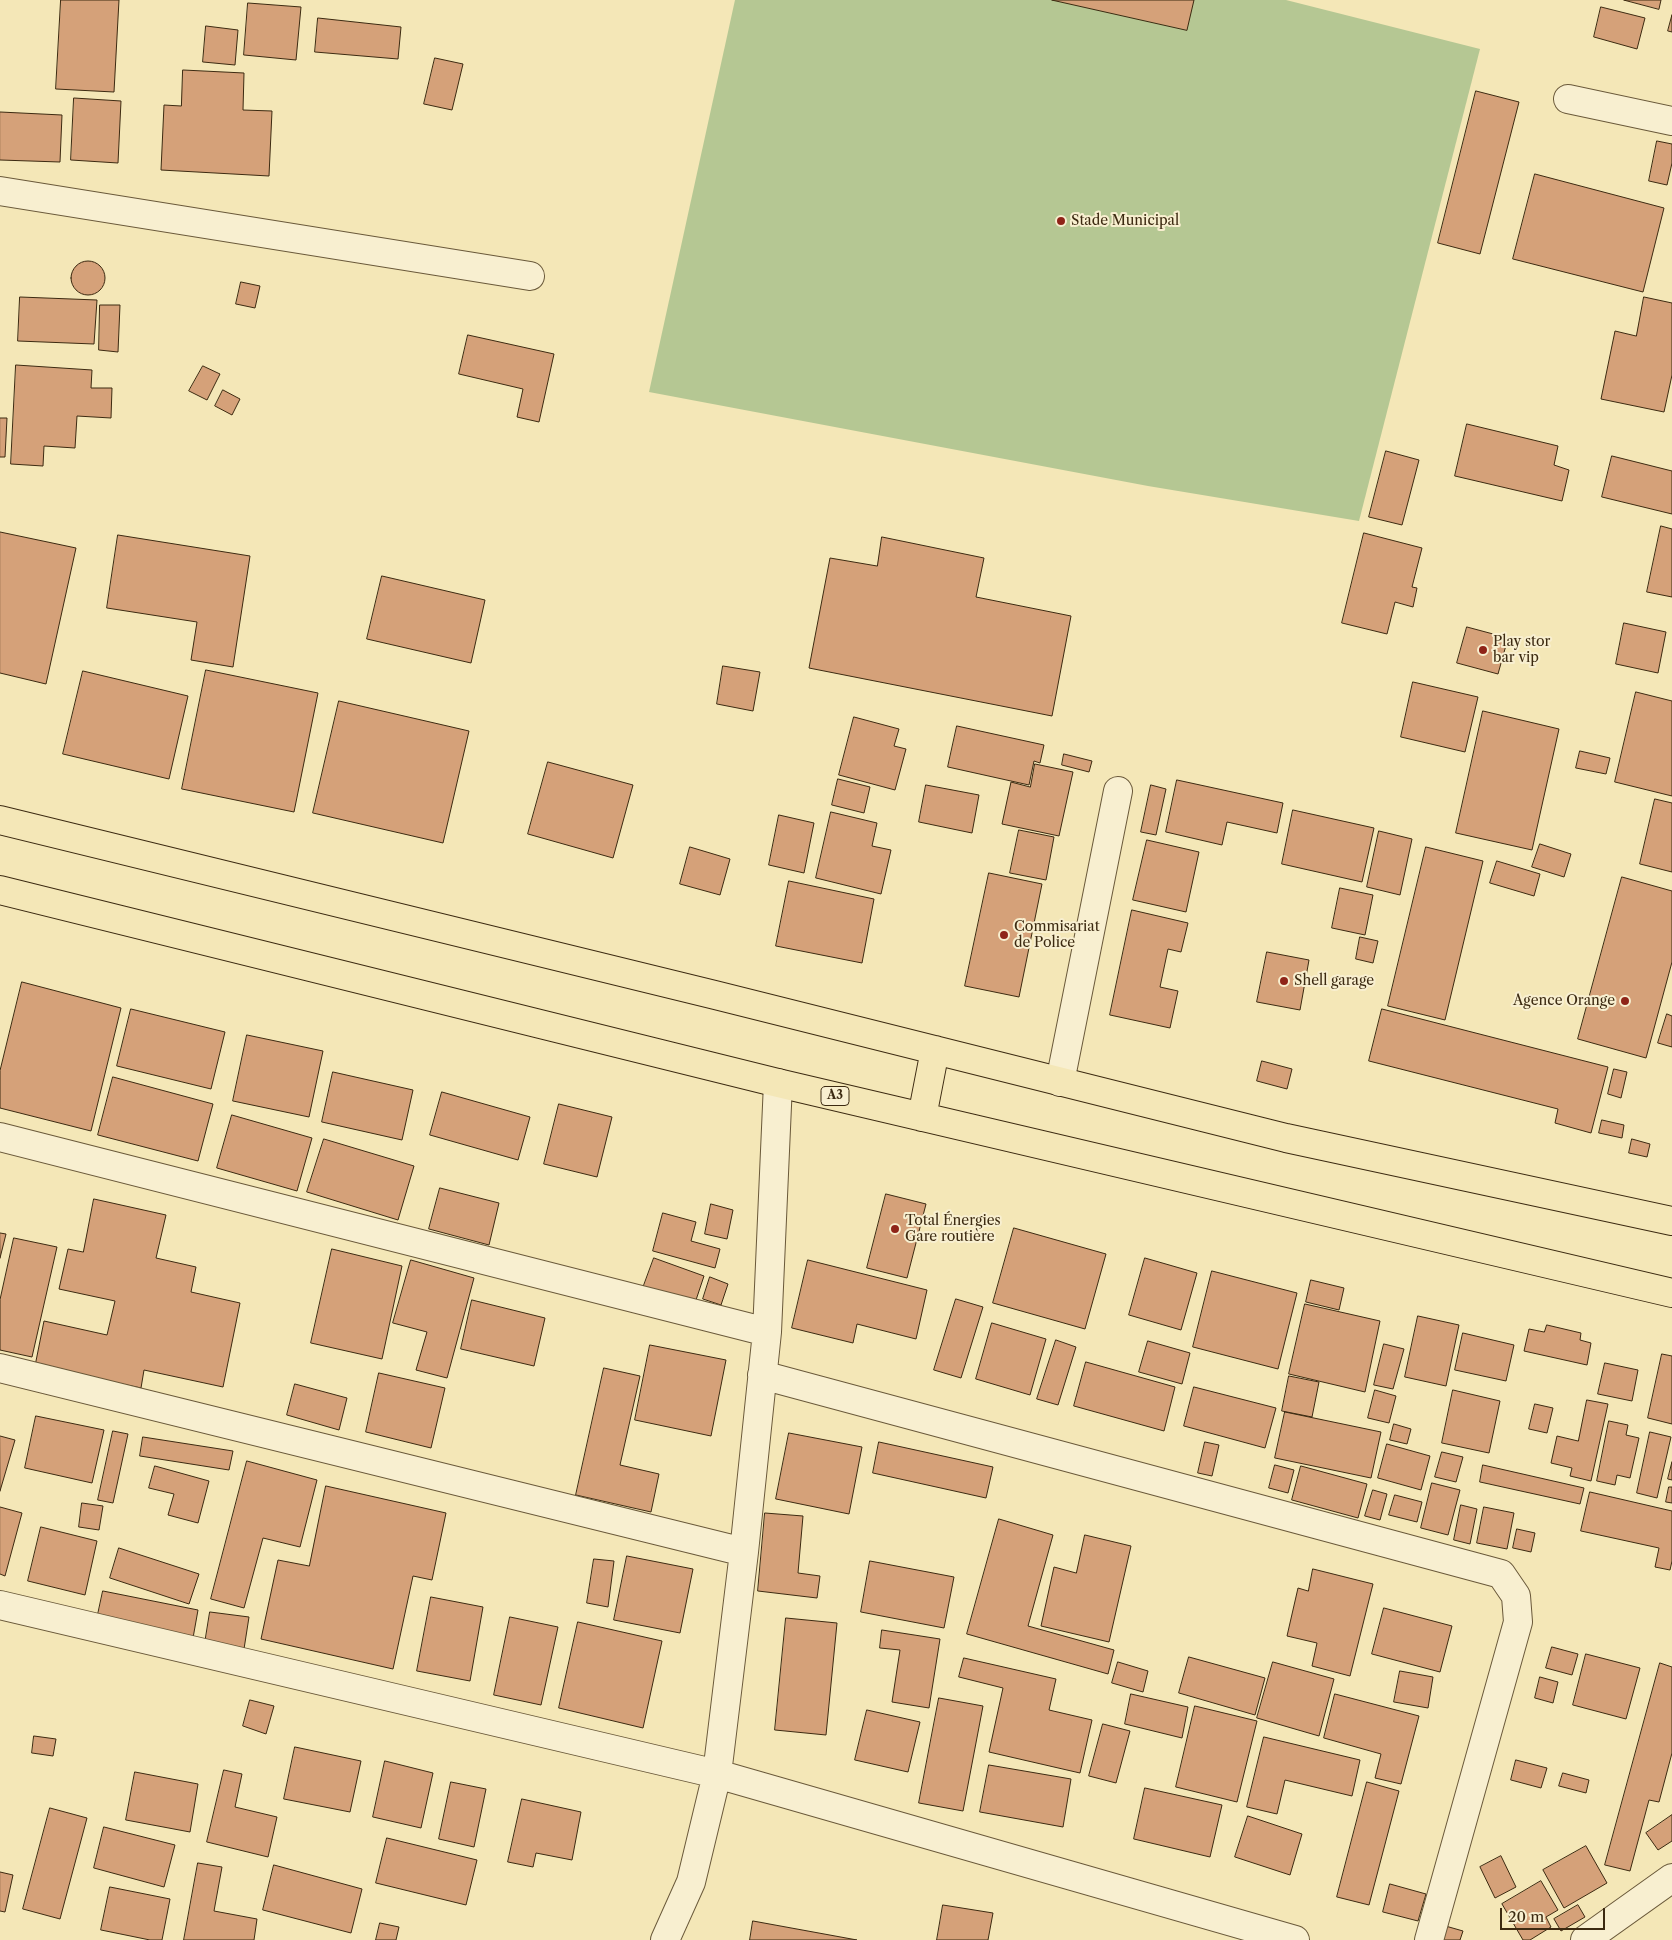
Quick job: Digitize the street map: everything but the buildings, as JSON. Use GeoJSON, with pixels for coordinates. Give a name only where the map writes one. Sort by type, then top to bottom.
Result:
{"type":"FeatureCollection","features":[{"type":"Feature","properties":{"kind":"highway"},"geometry":{"type":"LineString","coordinates":[[0,820],[1286,1138],[1672,1221]]}},
{"type":"Feature","properties":{"kind":"highway","name":"A3"},"geometry":{"type":"LineString","coordinates":[[0,890],[778,1083],[1672,1293]]}},
{"type":"Feature","properties":{"kind":"highway"},"geometry":{"type":"LineString","coordinates":[[922,1116],[935,1050]]}},
{"type":"Feature","properties":{"kind":"street"},"geometry":{"type":"LineString","coordinates":[[1568,99],[1672,120]]}},
{"type":"Feature","properties":{"kind":"street"},"geometry":{"type":"LineString","coordinates":[[0,191],[530,276]]}},
{"type":"Feature","properties":{"kind":"street"},"geometry":{"type":"LineString","coordinates":[[1060,1082],[1118,791]]}},
{"type":"Feature","properties":{"kind":"street"},"geometry":{"type":"LineString","coordinates":[[665,1940],[691,1882],[717,1774],[744,1552],[767,1332],[778,1083]]}},
{"type":"Feature","properties":{"kind":"street"},"geometry":{"type":"LineString","coordinates":[[0,1137],[767,1332]]}},
{"type":"Feature","properties":{"kind":"street"},"geometry":{"type":"LineString","coordinates":[[0,1368],[744,1552]]}},
{"type":"Feature","properties":{"kind":"street"},"geometry":{"type":"LineString","coordinates":[[762,1375],[1501,1574],[1516,1596],[1518,1622],[1429,1940]]}},
{"type":"Feature","properties":{"kind":"street"},"geometry":{"type":"LineString","coordinates":[[0,1605],[717,1774],[1295,1940]]}},
{"type":"Feature","properties":{"kind":"street"},"geometry":{"type":"LineString","coordinates":[[1585,1940],[1672,1878]]}},
{"type":"Feature","properties":{"kind":"green space","name":"Stade Municipal"},"geometry":{"type":"Polygon","coordinates":[[[735,0],[1286,0],[1480,49],[1359,521],[1148,486],[649,392],[735,0]]]}},
{"type":"Feature","properties":{"kind":"place","name":"Stade Municipal"},"geometry":{"type":"Point","coordinates":[1061,221]}},
{"type":"Feature","properties":{"kind":"place","name":"Play stor bar vip"},"geometry":{"type":"Point","coordinates":[1483,650]}},
{"type":"Feature","properties":{"kind":"place","name":"Commisariat de Police"},"geometry":{"type":"Point","coordinates":[1004,935]}},
{"type":"Feature","properties":{"kind":"place","name":"Shell garage"},"geometry":{"type":"Point","coordinates":[1284,981]}},
{"type":"Feature","properties":{"kind":"place","name":"Agence Orange"},"geometry":{"type":"Point","coordinates":[1625,1001]}},
{"type":"Feature","properties":{"kind":"place","name":"Total Énergies Gare routière"},"geometry":{"type":"Point","coordinates":[895,1229]}}]}
